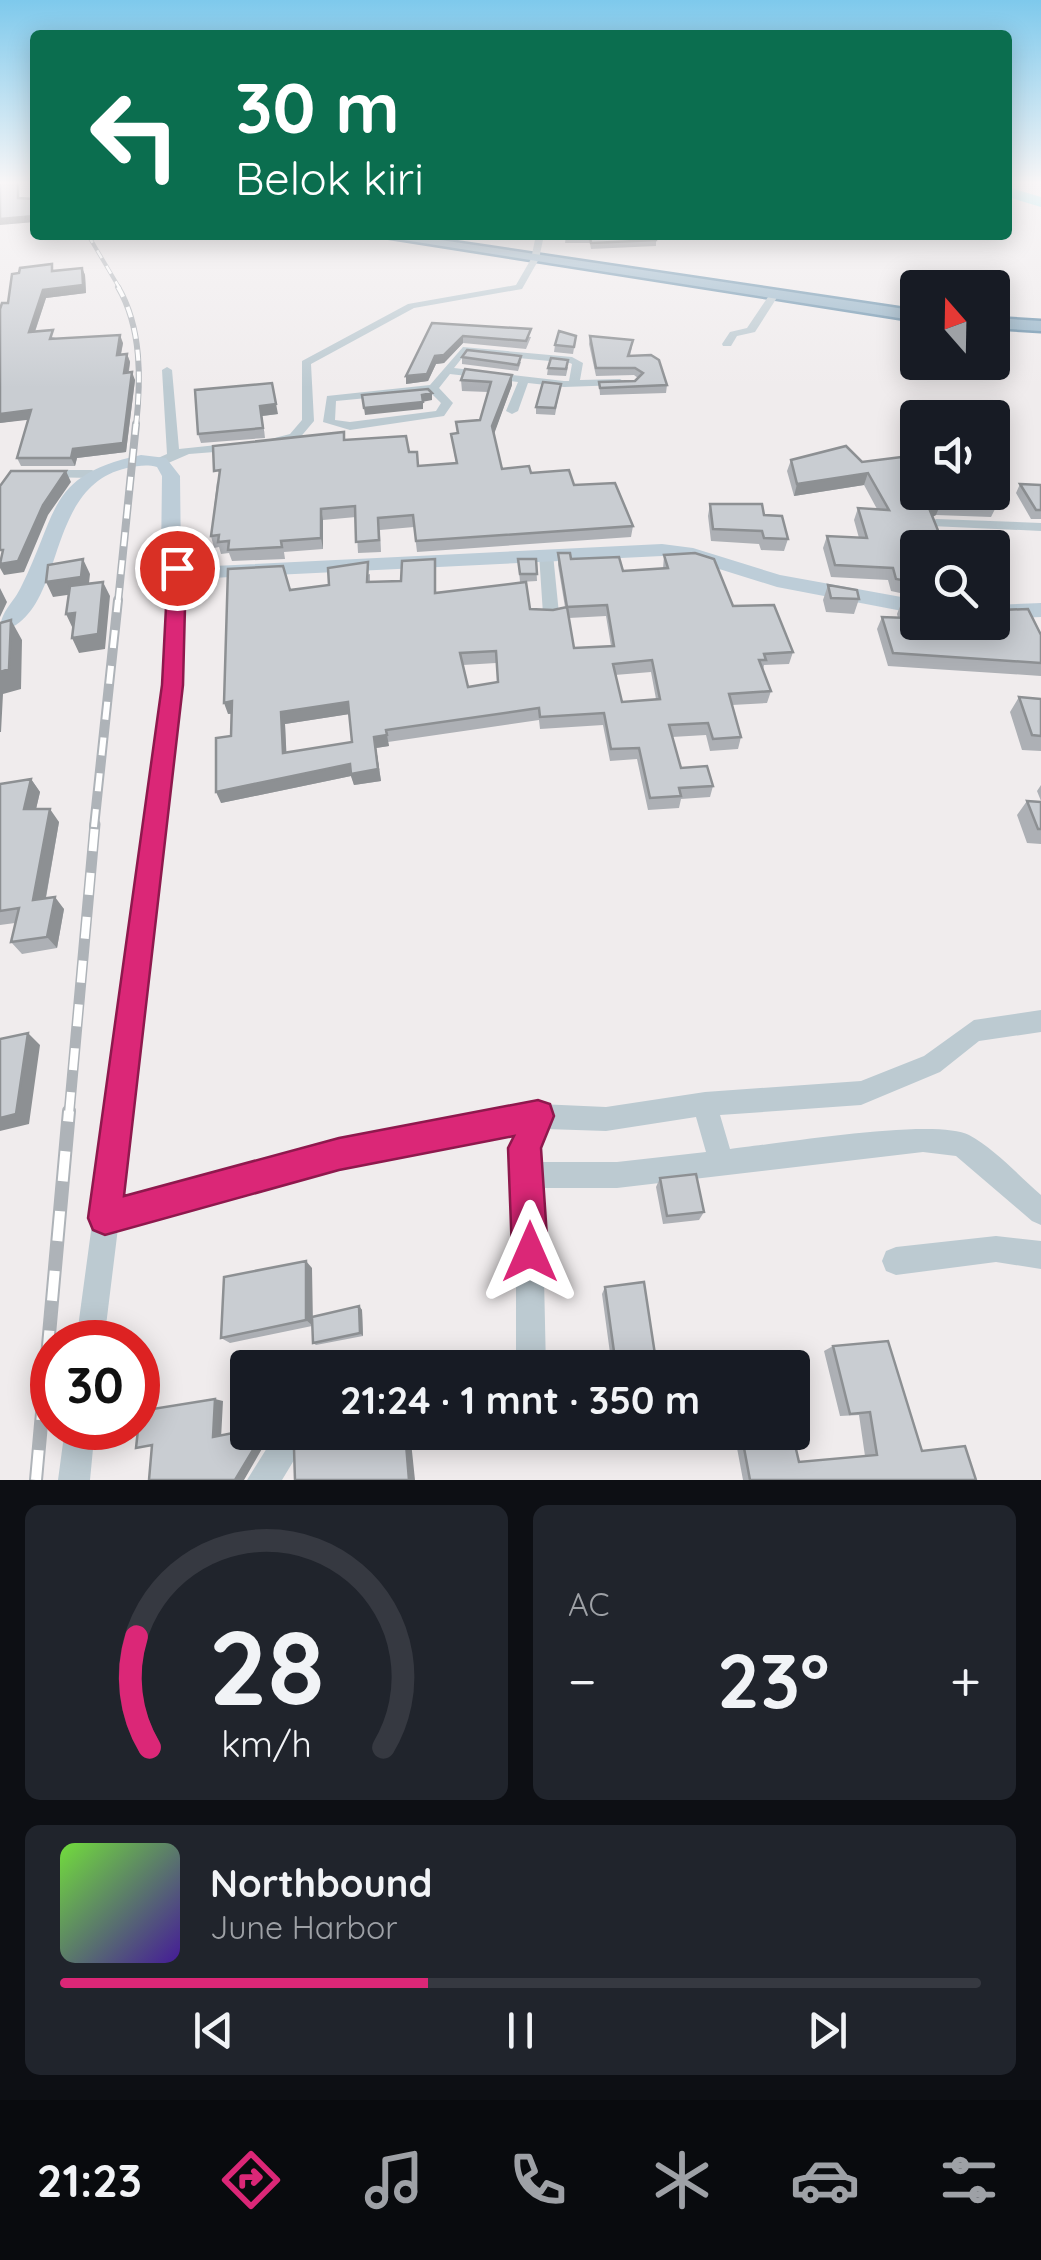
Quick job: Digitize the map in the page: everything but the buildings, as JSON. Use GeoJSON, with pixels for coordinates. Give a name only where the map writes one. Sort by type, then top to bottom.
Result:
{"type":"FeatureCollection","features":[{"type":"Feature","properties":{"kind":"highway"},"geometry":{"type":"LineString","coordinates":[[477,250],[900,314]]}},
{"type":"Feature","properties":{"kind":"highway"},"geometry":{"type":"LineString","coordinates":[[1010,324],[1041,326]]}},
{"type":"Feature","properties":{"kind":"main road"},"geometry":{"type":"LineString","coordinates":[[0,625],[18,611],[64,508],[92,474],[127,462],[168,458],[172,560],[177,568],[238,573],[546,554],[686,552],[777,581],[900,603]]}},
{"type":"Feature","properties":{"kind":"main road"},"geometry":{"type":"LineString","coordinates":[[1010,611],[1041,610]]}},
{"type":"Feature","properties":{"kind":"street"},"geometry":{"type":"LineString","coordinates":[[167,370],[168,458],[294,437],[308,421],[306,362],[411,306],[518,287],[537,250]]}},
{"type":"Feature","properties":{"kind":"street"},"geometry":{"type":"LineString","coordinates":[[727,344],[734,334],[751,330],[773,296]]}},
{"type":"Feature","properties":{"kind":"street"},"geometry":{"type":"LineString","coordinates":[[307,396],[422,386],[446,370],[459,347]]}},
{"type":"Feature","properties":{"kind":"street"},"geometry":{"type":"LineString","coordinates":[[307,396],[331,398],[433,388],[463,350],[578,363],[574,384]]}},
{"type":"Feature","properties":{"kind":"street"},"geometry":{"type":"LineString","coordinates":[[446,370],[574,384],[634,382]]}},
{"type":"Feature","properties":{"kind":"street"},"geometry":{"type":"LineString","coordinates":[[512,411],[524,380]]}},
{"type":"Feature","properties":{"kind":"street"},"geometry":{"type":"LineString","coordinates":[[331,398],[329,422],[350,426],[440,414],[447,403],[433,388]]}},
{"type":"Feature","properties":{"kind":"street"},"geometry":{"type":"LineString","coordinates":[[27,474],[92,474]]}},
{"type":"Feature","properties":{"kind":"street"},"geometry":{"type":"LineString","coordinates":[[936,524],[1041,527]]}},
{"type":"Feature","properties":{"kind":"street"},"geometry":{"type":"LineString","coordinates":[[546,554],[552,614]]}},
{"type":"Feature","properties":{"kind":"street"},"geometry":{"type":"LineString","coordinates":[[93,1320],[173,685],[177,568]]}},
{"type":"Feature","properties":{"kind":"street"},"geometry":{"type":"LineString","coordinates":[[105,1218],[339,1154],[538,1116],[606,1119],[705,1104],[861,1093],[932,1064],[974,1031],[1041,1021]]}},
{"type":"Feature","properties":{"kind":"street"},"geometry":{"type":"LineString","coordinates":[[705,1104],[720,1162]]}},
{"type":"Feature","properties":{"kind":"street"},"geometry":{"type":"LineString","coordinates":[[531,1350],[530,1175],[526,1137],[538,1116]]}},
{"type":"Feature","properties":{"kind":"street"},"geometry":{"type":"LineString","coordinates":[[530,1175],[617,1176],[923,1140],[948,1142],[972,1152],[1041,1212]]}},
{"type":"Feature","properties":{"kind":"street"},"geometry":{"type":"LineString","coordinates":[[896,1261],[996,1250],[1041,1254]]}},
{"type":"Feature","properties":{"kind":"street"},"geometry":{"type":"LineString","coordinates":[[74,1480],[77,1450]]}},
{"type":"Feature","properties":{"kind":"street"},"geometry":{"type":"LineString","coordinates":[[263,1480],[284,1450]]}},
{"type":"Feature","properties":{"kind":"railway"},"geometry":{"type":"LineString","coordinates":[[97,250],[120,289]]}},
{"type":"Feature","properties":{"kind":"railway"},"geometry":{"type":"LineString","coordinates":[[118,287],[136,337],[136,426]]}},
{"type":"Feature","properties":{"kind":"railway"},"geometry":{"type":"LineString","coordinates":[[118,602],[136,424]]}},
{"type":"Feature","properties":{"kind":"railway"},"geometry":{"type":"LineString","coordinates":[[94,827],[118,600]]}},
{"type":"Feature","properties":{"kind":"railway"},"geometry":{"type":"LineString","coordinates":[[69,1114],[95,824]]}},
{"type":"Feature","properties":{"kind":"railway"},"geometry":{"type":"LineString","coordinates":[[36,1480],[69,1111]]}},
{"type":"Feature","properties":{"kind":"route"},"geometry":{"type":"LineString","coordinates":[[177,568],[173,685],[105,1218],[339,1154],[538,1116],[526,1137],[525,1148],[530,1175],[530,1252]]}}]}
